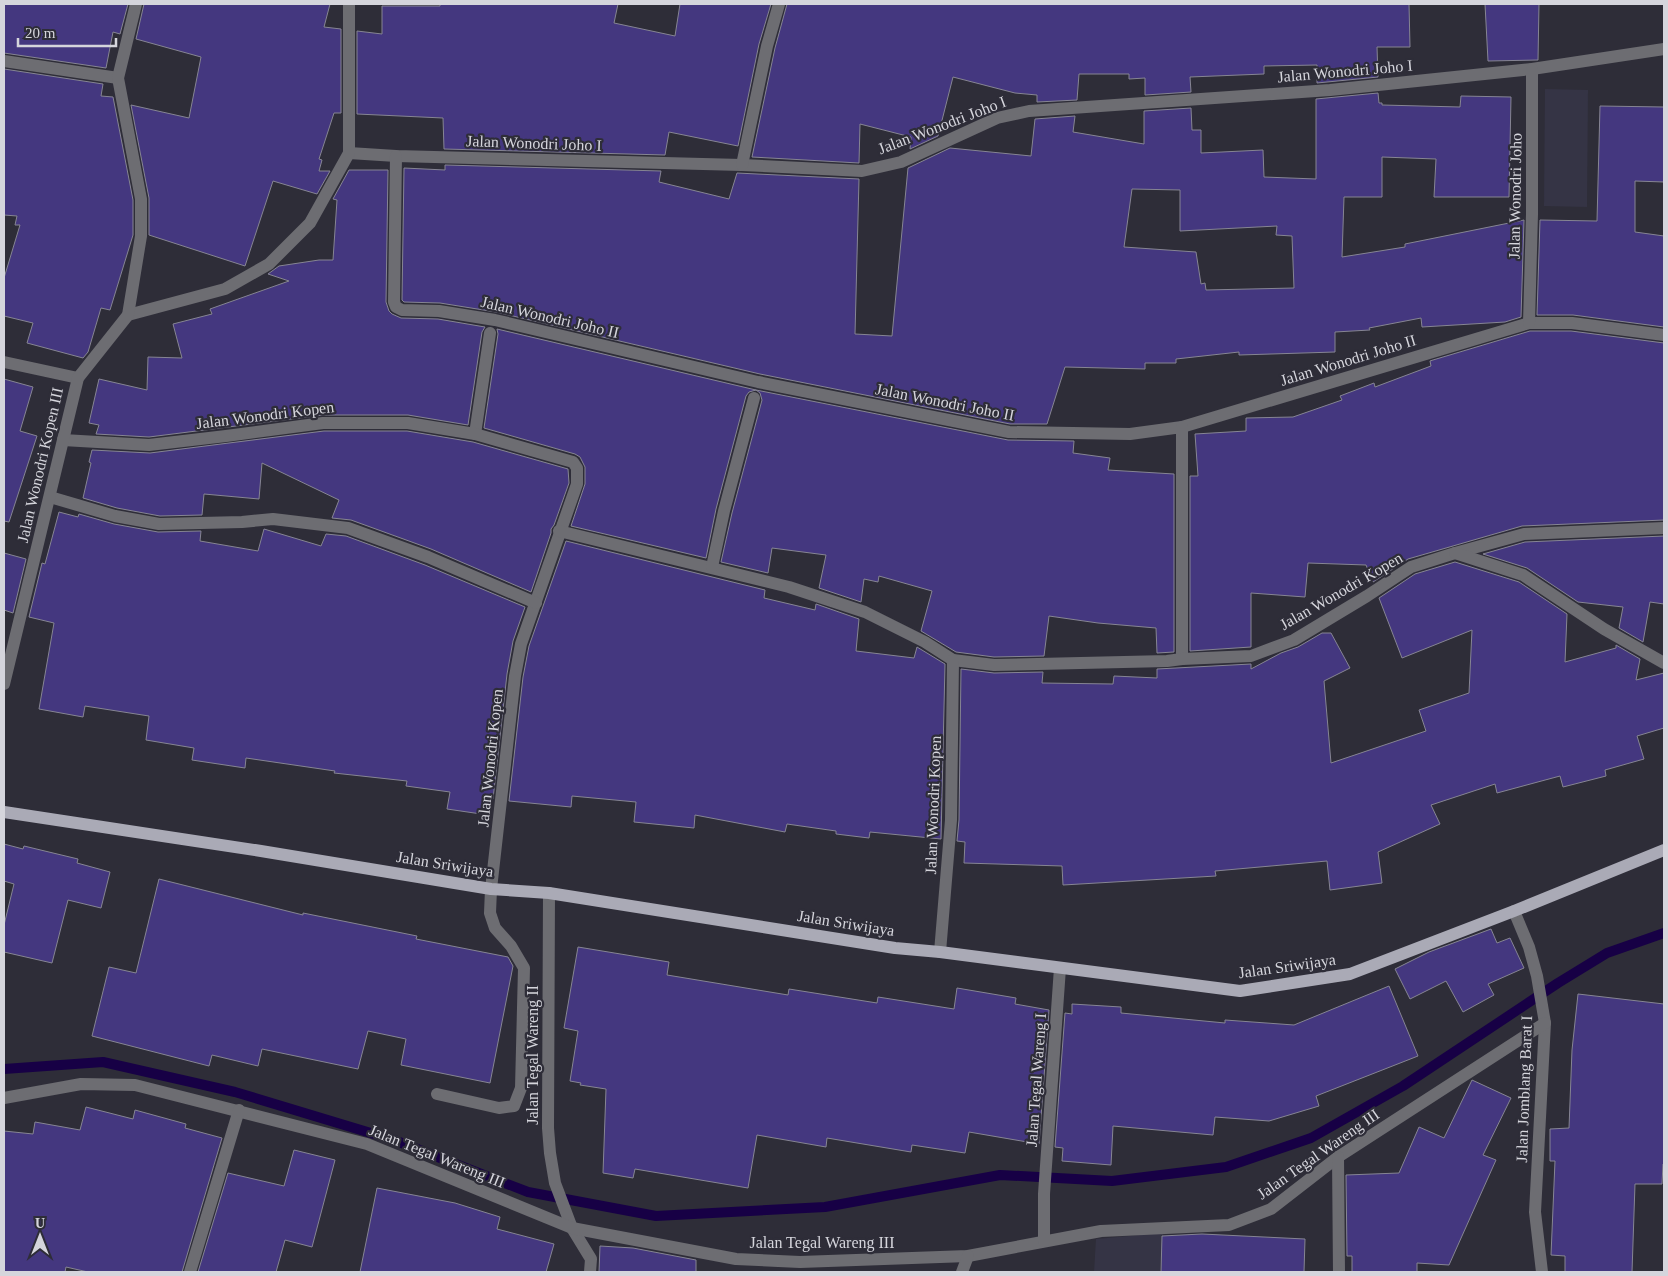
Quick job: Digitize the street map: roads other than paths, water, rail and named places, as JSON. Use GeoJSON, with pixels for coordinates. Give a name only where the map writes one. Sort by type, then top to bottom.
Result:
{"type":"FeatureCollection","features":[{"type":"Feature","properties":{"kind":"main road","name":"Jalan Sriwijaya"},"geometry":{"type":"LineString","coordinates":[[4,812],[261,851],[491,889],[549,893],[894,948],[940,952],[1240,991],[1350,974],[1514,911],[1664,850]]}},
{"type":"Feature","properties":{"kind":"street","name":"Jalan Wonodri Kopen III"},"geometry":{"type":"LineString","coordinates":[[4,684],[78,378],[128,315],[141,236],[141,199],[118,78],[136,4]]}},
{"type":"Feature","properties":{"kind":"street"},"geometry":{"type":"LineString","coordinates":[[128,315],[225,289],[269,264],[310,223],[349,153],[349,4]]}},
{"type":"Feature","properties":{"kind":"street"},"geometry":{"type":"LineString","coordinates":[[742,166],[779,4]]}},
{"type":"Feature","properties":{"kind":"street","name":"Jalan Wonodri Joho I"},"geometry":{"type":"LineString","coordinates":[[349,153],[862,171],[901,162],[997,118],[1029,111],[1330,90],[1532,69],[1664,49]]}},
{"type":"Feature","properties":{"kind":"street"},"geometry":{"type":"LineString","coordinates":[[4,61],[118,78]]}},
{"type":"Feature","properties":{"kind":"street","name":"Jalan Wonodri Joho"},"geometry":{"type":"LineString","coordinates":[[1529,323],[1532,214],[1532,69]]}},
{"type":"Feature","properties":{"kind":"street","name":"Jalan Wonodri Joho II"},"geometry":{"type":"LineString","coordinates":[[396,156],[394,302],[396,307],[402,310],[439,311],[494,320],[758,382],[1009,432],[1130,434],[1182,427],[1529,323],[1572,323],[1664,335]]}},
{"type":"Feature","properties":{"kind":"street"},"geometry":{"type":"LineString","coordinates":[[475,434],[490,333]]}},
{"type":"Feature","properties":{"kind":"street"},"geometry":{"type":"LineString","coordinates":[[4,362],[78,378]]}},
{"type":"Feature","properties":{"kind":"street"},"geometry":{"type":"LineString","coordinates":[[712,567],[724,510],[754,398]]}},
{"type":"Feature","properties":{"kind":"street","name":"Jalan Wonodri Kopen"},"geometry":{"type":"LineString","coordinates":[[63,440],[149,445],[323,422],[408,423],[475,434],[573,462],[577,468],[577,484],[521,644],[491,889],[490,913],[495,928],[511,946],[524,968],[521,1088],[514,1106],[499,1108],[437,1094]]}},
{"type":"Feature","properties":{"kind":"street"},"geometry":{"type":"LineString","coordinates":[[1182,427],[1182,659]]}},
{"type":"Feature","properties":{"kind":"street"},"geometry":{"type":"LineString","coordinates":[[50,497],[115,516],[159,524],[242,522],[273,519],[348,528],[428,557],[536,603]]}},
{"type":"Feature","properties":{"kind":"street","name":"Jalan Wonodri Kopen"},"geometry":{"type":"LineString","coordinates":[[559,531],[789,587],[865,612],[924,642],[954,660],[994,664],[1167,661],[1251,656],[1294,640],[1411,567],[1455,553],[1524,534],[1664,528]]}},
{"type":"Feature","properties":{"kind":"street"},"geometry":{"type":"LineString","coordinates":[[1455,553],[1523,576],[1604,629],[1664,663]]}},
{"type":"Feature","properties":{"kind":"street","name":"Jalan Wonodri Kopen"},"geometry":{"type":"LineString","coordinates":[[940,952],[951,820],[954,660]]}},
{"type":"Feature","properties":{"kind":"street","name":"Jalan Tegal Wareng II"},"geometry":{"type":"LineString","coordinates":[[549,893],[548,1128],[555,1183],[572,1228]]}},
{"type":"Feature","properties":{"kind":"street","name":"Jalan Jomblang Barat I"},"geometry":{"type":"LineString","coordinates":[[1514,911],[1529,947],[1537,976],[1545,1023],[1535,1212],[1542,1272]]}},
{"type":"Feature","properties":{"kind":"street","name":"Jalan Tegal Wareng I"},"geometry":{"type":"LineString","coordinates":[[1044,1241],[1044,1194],[1060,968]]}},
{"type":"Feature","properties":{"kind":"street","name":"Jalan Tegal Wareng III"},"geometry":{"type":"LineString","coordinates":[[4,1098],[81,1084],[135,1085],[367,1144],[572,1228],[736,1258],[800,1262],[968,1256],[1102,1231],[1228,1225],[1271,1209],[1338,1157],[1545,1023]]}},
{"type":"Feature","properties":{"kind":"street"},"geometry":{"type":"LineString","coordinates":[[190,1272],[239,1110]]}},
{"type":"Feature","properties":{"kind":"street"},"geometry":{"type":"LineString","coordinates":[[1338,1157],[1339,1272]]}},
{"type":"Feature","properties":{"kind":"street"},"geometry":{"type":"LineString","coordinates":[[572,1228],[591,1258],[590,1272]]}},
{"type":"Feature","properties":{"kind":"street"},"geometry":{"type":"LineString","coordinates":[[962,1272],[968,1256]]}},
{"type":"Feature","properties":{"kind":"waterway"},"geometry":{"type":"LineString","coordinates":[[4,1069],[103,1062],[235,1092],[394,1140],[528,1192],[656,1216],[825,1207],[1000,1175],[1112,1181],[1226,1167],[1311,1138],[1403,1086],[1558,983],[1607,953],[1664,933]]}}]}
